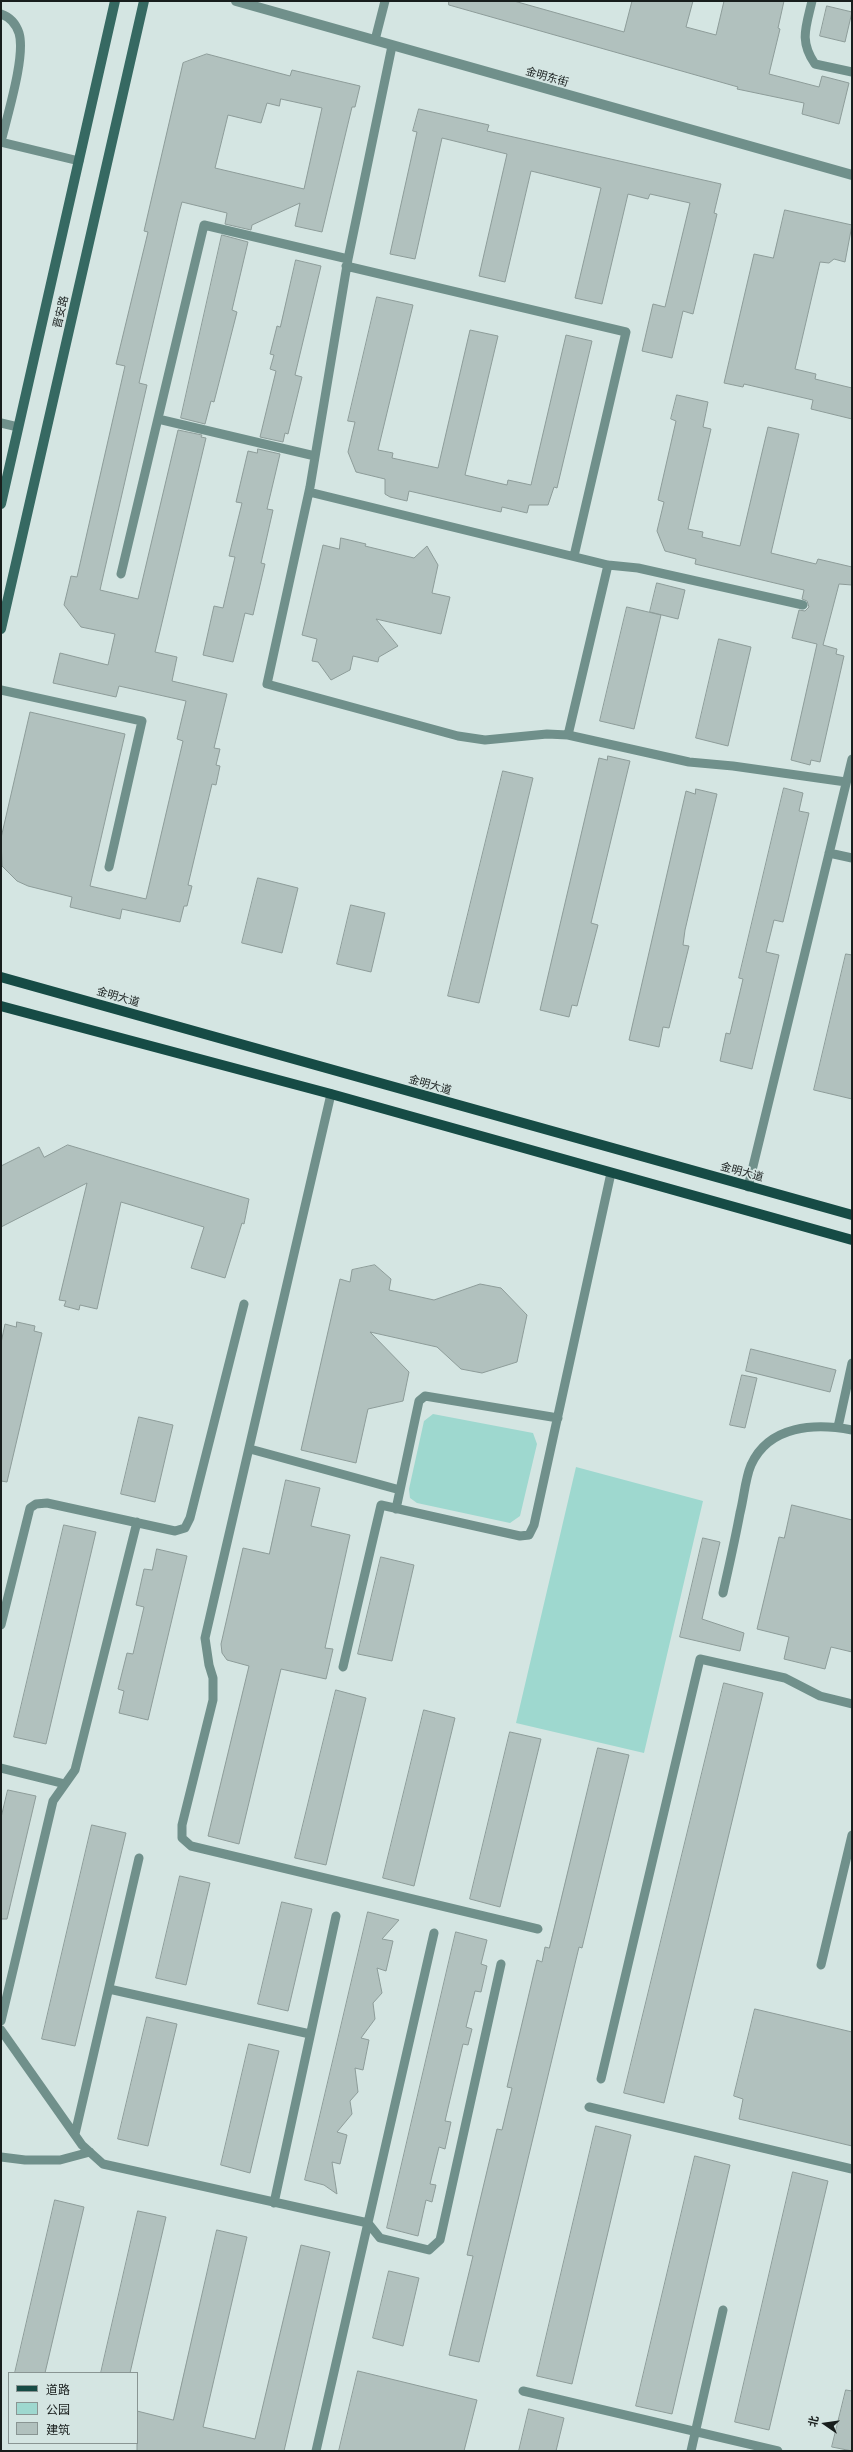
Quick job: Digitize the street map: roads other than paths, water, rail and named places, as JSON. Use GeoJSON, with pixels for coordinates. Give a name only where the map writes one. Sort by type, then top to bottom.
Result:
{"type":"FeatureCollection","features":[{"type":"Feature","properties":{"kind":"main road","name":"晋安路"},"geometry":{"type":"LineString","coordinates":[[1,504],[4,476],[18,427],[115,1]]}},
{"type":"Feature","properties":{"kind":"main road","name":"晋安路"},"geometry":{"type":"LineString","coordinates":[[1,629],[144,1]]}},
{"type":"Feature","properties":{"kind":"main road","name":"金明大道"},"geometry":{"type":"LineString","coordinates":[[1,977],[852,1215]]}},
{"type":"Feature","properties":{"kind":"main road"},"geometry":{"type":"LineString","coordinates":[[1,1006],[331,1094],[852,1240]]}},
{"type":"Feature","properties":{"kind":"street","name":"金明东街"},"geometry":{"type":"LineString","coordinates":[[236,1],[852,175]]}},
{"type":"Feature","properties":{"kind":"lane"},"geometry":{"type":"LineString","coordinates":[[375,40],[385,1]]}},
{"type":"Feature","properties":{"kind":"lane"},"geometry":{"type":"LineString","coordinates":[[812,1],[804,32],[805,46],[809,55],[815,64],[852,72]]}},
{"type":"Feature","properties":{"kind":"lane"},"geometry":{"type":"LineString","coordinates":[[1,14],[8,17],[16,26],[20,42],[20,56],[1,142],[79,161]]}},
{"type":"Feature","properties":{"kind":"lane"},"geometry":{"type":"LineString","coordinates":[[392,46],[347,263],[309,492],[267,684],[458,736],[485,740],[547,734],[568,735],[689,762],[733,766],[846,782]]}},
{"type":"Feature","properties":{"kind":"lane"},"geometry":{"type":"LineString","coordinates":[[121,574],[204,225],[347,263],[626,332],[574,556]]}},
{"type":"Feature","properties":{"kind":"lane"},"geometry":{"type":"LineString","coordinates":[[158,419],[315,456]]}},
{"type":"Feature","properties":{"kind":"lane"},"geometry":{"type":"LineString","coordinates":[[1,423],[18,427]]}},
{"type":"Feature","properties":{"kind":"lane"},"geometry":{"type":"LineString","coordinates":[[309,492],[608,565],[638,568],[803,605]]}},
{"type":"Feature","properties":{"kind":"lane"},"geometry":{"type":"LineString","coordinates":[[568,735],[608,565]]}},
{"type":"Feature","properties":{"kind":"lane"},"geometry":{"type":"LineString","coordinates":[[1,690],[142,721],[109,868]]}},
{"type":"Feature","properties":{"kind":"lane"},"geometry":{"type":"LineString","coordinates":[[748,1187],[852,759]]}},
{"type":"Feature","properties":{"kind":"lane"},"geometry":{"type":"LineString","coordinates":[[829,853],[852,858]]}},
{"type":"Feature","properties":{"kind":"lane"},"geometry":{"type":"LineString","coordinates":[[331,1094],[206,1638],[212,1678],[213,1700],[182,1825],[182,1838],[191,1846],[538,1929]]}},
{"type":"Feature","properties":{"kind":"lane"},"geometry":{"type":"LineString","coordinates":[[342,1667],[380,1505],[520,1536],[529,1535],[534,1525],[611,1173]]}},
{"type":"Feature","properties":{"kind":"lane"},"geometry":{"type":"LineString","coordinates":[[1,1625],[30,1508],[36,1504],[46,1503],[176,1531],[185,1528],[190,1518],[244,1304]]}},
{"type":"Feature","properties":{"kind":"lane"},"geometry":{"type":"LineString","coordinates":[[838,1427],[852,1363]]}},
{"type":"Feature","properties":{"kind":"lane"},"geometry":{"type":"LineString","coordinates":[[396,1509],[419,1401],[425,1396],[558,1418]]}},
{"type":"Feature","properties":{"kind":"lane"},"geometry":{"type":"LineString","coordinates":[[722,1593],[751,1465],[765,1445],[783,1434],[802,1426],[838,1427],[852,1430]]}},
{"type":"Feature","properties":{"kind":"lane"},"geometry":{"type":"LineString","coordinates":[[250,1449],[400,1490]]}},
{"type":"Feature","properties":{"kind":"lane"},"geometry":{"type":"LineString","coordinates":[[1,2021],[53,1801],[75,1770],[136,1523]]}},
{"type":"Feature","properties":{"kind":"lane"},"geometry":{"type":"LineString","coordinates":[[601,2079],[700,1659],[785,1678],[820,1696],[852,1704]]}},
{"type":"Feature","properties":{"kind":"lane"},"geometry":{"type":"LineString","coordinates":[[1,1768],[65,1784]]}},
{"type":"Feature","properties":{"kind":"lane"},"geometry":{"type":"LineString","coordinates":[[821,1965],[852,1835]]}},
{"type":"Feature","properties":{"kind":"lane"},"geometry":{"type":"LineString","coordinates":[[75,2134],[139,1858]]}},
{"type":"Feature","properties":{"kind":"lane"},"geometry":{"type":"LineString","coordinates":[[274,2203],[336,1916]]}},
{"type":"Feature","properties":{"kind":"lane"},"geometry":{"type":"LineString","coordinates":[[316,2451],[434,1933]]}},
{"type":"Feature","properties":{"kind":"lane"},"geometry":{"type":"LineString","coordinates":[[1,2030],[75,2134],[90,2152],[103,2164],[368,2223],[380,2238],[429,2250],[440,2240],[501,1964]]}},
{"type":"Feature","properties":{"kind":"lane"},"geometry":{"type":"LineString","coordinates":[[109,1989],[310,2034]]}},
{"type":"Feature","properties":{"kind":"lane"},"geometry":{"type":"LineString","coordinates":[[589,2107],[852,2169]]}},
{"type":"Feature","properties":{"kind":"lane"},"geometry":{"type":"LineString","coordinates":[[1,2157],[25,2160],[60,2160],[90,2152]]}},
{"type":"Feature","properties":{"kind":"lane"},"geometry":{"type":"LineString","coordinates":[[691,2451],[723,2310]]}},
{"type":"Feature","properties":{"kind":"lane"},"geometry":{"type":"LineString","coordinates":[[523,2391],[778,2451]]}}]}
